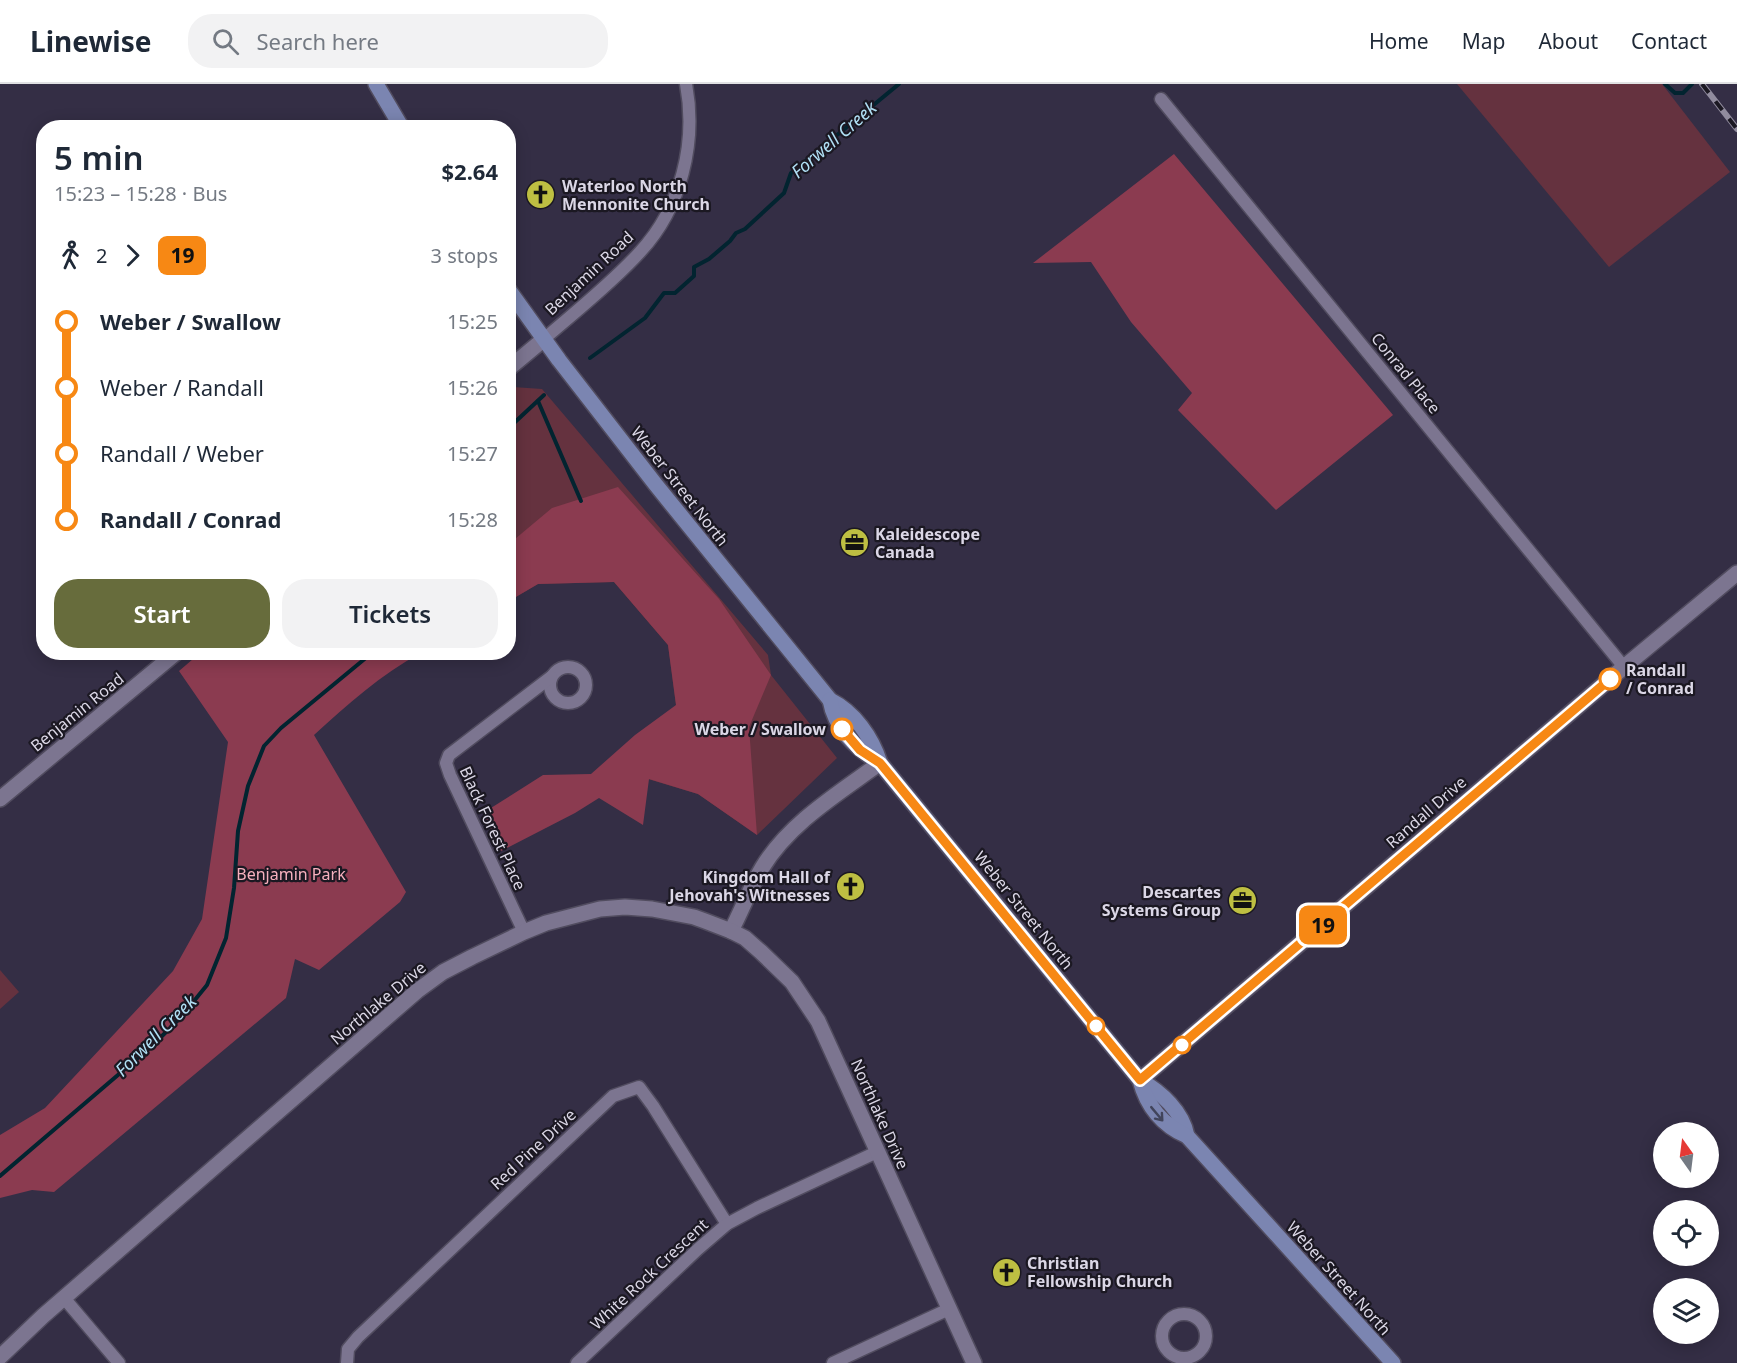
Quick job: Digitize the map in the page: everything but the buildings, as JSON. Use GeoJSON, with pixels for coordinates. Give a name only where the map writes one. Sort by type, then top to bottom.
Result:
{"type":"FeatureCollection","features":[{"type":"Feature","properties":{"kind":"main road"},"geometry":{"type":"LineString","coordinates":[[376,84],[397,120]]}},
{"type":"Feature","properties":{"kind":"main road","name":"Weber Street North"},"geometry":{"type":"LineString","coordinates":[[516,300],[656,485],[830,700],[846,710],[865,732],[876,749],[880,763],[1140,1080],[1147,1101],[1159,1117],[1172,1130],[1187,1136],[1393,1363]]}},
{"type":"Feature","properties":{"kind":"street","name":"Benjamin Road"},"geometry":{"type":"LineString","coordinates":[[516,362],[640,253],[657,231],[678,188],[689,136],[690,111],[686,84]]}},
{"type":"Feature","properties":{"kind":"street","name":"Conrad Place"},"geometry":{"type":"LineString","coordinates":[[1161,99],[1624,667]]}},
{"type":"Feature","properties":{"kind":"street","name":"Randall Drive"},"geometry":{"type":"LineString","coordinates":[[1140,1080],[1737,573]]}},
{"type":"Feature","properties":{"kind":"street","name":"Benjamin Road"},"geometry":{"type":"LineString","coordinates":[[0,800],[167,660]]}},
{"type":"Feature","properties":{"kind":"street","name":"Black Forest Place"},"geometry":{"type":"LineString","coordinates":[[524,932],[446,763],[449,756],[551,677]]}},
{"type":"Feature","properties":{"kind":"street"},"geometry":{"type":"LineString","coordinates":[[731,931],[762,868],[779,845],[809,816],[880,763]]}},
{"type":"Feature","properties":{"kind":"street","name":"Northlake Drive"},"geometry":{"type":"LineString","coordinates":[[0,1357],[16,1340],[417,991],[443,972],[546,923],[584,912],[631,907],[694,917],[731,931],[745,938],[792,982],[818,1022],[974,1363]]}},
{"type":"Feature","properties":{"kind":"street","name":"Red Pine Drive"},"geometry":{"type":"LineString","coordinates":[[347,1363],[348,1349],[358,1337],[613,1096],[639,1087],[727,1224]]}},
{"type":"Feature","properties":{"kind":"street","name":"White Rock Crescent"},"geometry":{"type":"LineString","coordinates":[[578,1363],[727,1224],[877,1152]]}},
{"type":"Feature","properties":{"kind":"street"},"geometry":{"type":"LineString","coordinates":[[64,1298],[119,1363]]}},
{"type":"Feature","properties":{"kind":"street"},"geometry":{"type":"LineString","coordinates":[[833,1363],[950,1310]]}},
{"type":"Feature","properties":{"kind":"shaded area"},"geometry":{"type":"Polygon","coordinates":[[[1457,84],[1662,84],[1730,172],[1609,267],[1457,84]]]}},
{"type":"Feature","properties":{"kind":"shaded area"},"geometry":{"type":"Polygon","coordinates":[[[516,387],[542,389],[768,655],[771,675],[837,758],[757,835],[698,794],[648,779],[676,705],[668,645],[614,582],[538,584],[516,597],[516,387]]]}},
{"type":"Feature","properties":{"kind":"shaded area"},"geometry":{"type":"Polygon","coordinates":[[[0,970],[19,992],[0,1009],[0,970]]]}},
{"type":"Feature","properties":{"kind":"green space"},"geometry":{"type":"Polygon","coordinates":[[[1174,154],[1393,415],[1276,510],[1178,410],[1192,393],[1131,322],[1091,262],[1033,263],[1174,154]]]}},
{"type":"Feature","properties":{"kind":"green space"},"geometry":{"type":"Polygon","coordinates":[[[618,487],[719,599],[771,675],[749,727],[757,835],[698,794],[649,779],[643,825],[599,798],[501,851],[483,813],[543,775],[591,774],[635,735],[676,705],[668,645],[614,582],[538,584],[516,597],[516,538],[552,508],[618,487]]]}},
{"type":"Feature","properties":{"kind":"green space","name":"Benjamin Park"},"geometry":{"type":"Polygon","coordinates":[[[192,660],[408,660],[378,680],[314,735],[406,892],[400,902],[319,970],[295,959],[286,998],[54,1192],[32,1190],[0,1198],[0,1135],[45,1108],[173,971],[202,919],[228,742],[179,671],[192,660]]]}},
{"type":"Feature","properties":{"kind":"waterway","name":"Forwell Creek"},"geometry":{"type":"LineString","coordinates":[[590,358],[645,318],[664,293],[675,293],[694,276],[694,267],[709,259],[784,193],[791,173],[899,84]]}},
{"type":"Feature","properties":{"kind":"waterway","name":"Forwell Creek"},"geometry":{"type":"LineString","coordinates":[[1665,84],[1675,93],[1683,93],[1692,84]]}},
{"type":"Feature","properties":{"kind":"waterway","name":"Forwell Creek"},"geometry":{"type":"LineString","coordinates":[[516,421],[544,395]]}},
{"type":"Feature","properties":{"kind":"waterway","name":"Forwell Creek"},"geometry":{"type":"LineString","coordinates":[[538,401],[581,501]]}},
{"type":"Feature","properties":{"kind":"waterway","name":"Forwell Creek"},"geometry":{"type":"LineString","coordinates":[[0,1176],[153,1045],[181,1017],[207,985],[226,938],[234,888],[238,831],[248,786],[264,746],[281,728],[363,660]]}},
{"type":"Feature","properties":{"kind":"railway"},"geometry":{"type":"LineString","coordinates":[[1702,84],[1737,129]]}},
{"type":"Feature","properties":{"kind":"bus line","name":"19"},"geometry":{"type":"LineString","coordinates":[[842,729],[860,750],[880,763],[1140,1080],[1610,679]]}},
{"type":"Feature","properties":{"kind":"place","name":"Waterloo North Mennonite Church"},"geometry":{"type":"Point","coordinates":[541,195]}},
{"type":"Feature","properties":{"kind":"place","name":"Kaleidescope Canada"},"geometry":{"type":"Point","coordinates":[854,543]}},
{"type":"Feature","properties":{"kind":"place","name":"Randall / Conrad"},"geometry":{"type":"Point","coordinates":[1610,679]}},
{"type":"Feature","properties":{"kind":"place","name":"Weber / Swallow"},"geometry":{"type":"Point","coordinates":[842,729]}},
{"type":"Feature","properties":{"kind":"place","name":"Kingdom Hall of Jehovah's Witnesses"},"geometry":{"type":"Point","coordinates":[851,886]}},
{"type":"Feature","properties":{"kind":"place","name":"Descartes Systems Group"},"geometry":{"type":"Point","coordinates":[1242,901]}},
{"type":"Feature","properties":{"kind":"place","name":"Christian Fellowship Church"},"geometry":{"type":"Point","coordinates":[1006,1272]}}]}
